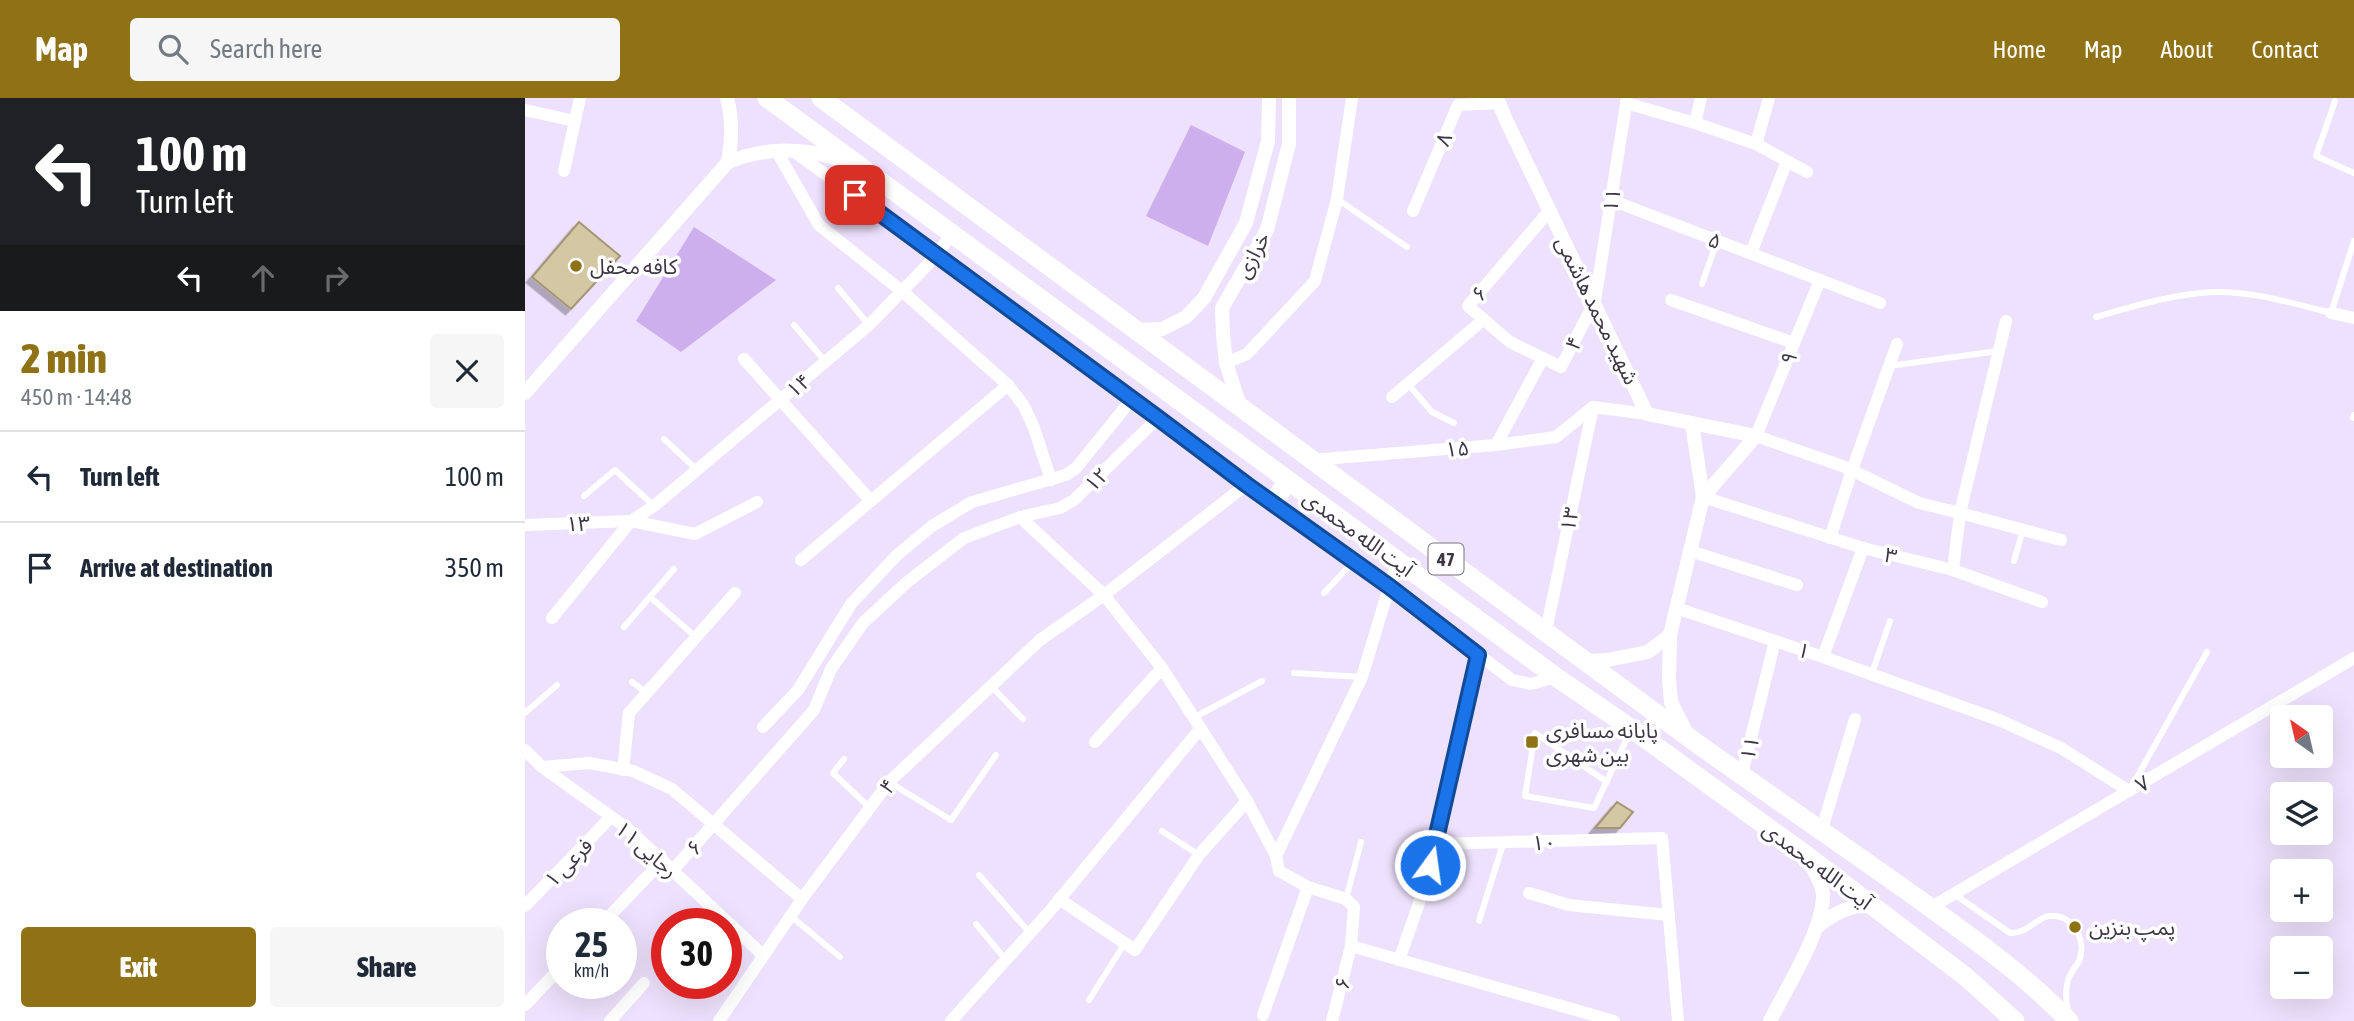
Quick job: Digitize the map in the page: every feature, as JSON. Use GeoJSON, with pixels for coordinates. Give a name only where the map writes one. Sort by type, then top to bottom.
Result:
{"type":"FeatureCollection","features":[{"type":"Feature","properties":{"kind":"main road","name":"آیت الله محمدی"},"geometry":{"type":"LineString","coordinates":[[767,98],[1556,677],[1806,855],[1966,976],[2015,1021]]}},
{"type":"Feature","properties":{"kind":"main road","name":"آیت الله محمدی"},"geometry":{"type":"LineString","coordinates":[[821,98],[838,105],[1310,461],[1689,737],[1930,908],[2038,991],[2069,1021]]}},
{"type":"Feature","properties":{"kind":"main road"},"geometry":{"type":"LineString","coordinates":[[1168,394],[1175,395],[1187,390],[1190,377],[1188,371]]}},
{"type":"Feature","properties":{"kind":"main road"},"geometry":{"type":"LineString","coordinates":[[1205,421],[1201,407],[1203,401],[1215,394],[1222,396]]}},
{"type":"Feature","properties":{"kind":"main road"},"geometry":{"type":"LineString","coordinates":[[1273,503],[1288,481]]}},
{"type":"Feature","properties":{"kind":"street"},"geometry":{"type":"LineString","coordinates":[[564,171],[580,98]]}},
{"type":"Feature","properties":{"kind":"street"},"geometry":{"type":"LineString","coordinates":[[727,98],[731,113],[732,138],[728,162]]}},
{"type":"Feature","properties":{"kind":"street","name":"خرازی"},"geometry":{"type":"LineString","coordinates":[[1135,330],[1162,329],[1186,317],[1204,298],[1246,223],[1268,141],[1269,98]]}},
{"type":"Feature","properties":{"kind":"street","name":"خرازی"},"geometry":{"type":"LineString","coordinates":[[1241,410],[1226,363],[1222,308],[1267,230],[1289,144],[1289,98]]}},
{"type":"Feature","properties":{"kind":"street"},"geometry":{"type":"LineString","coordinates":[[1226,363],[1247,354],[1315,281],[1337,199],[1352,98]]}},
{"type":"Feature","properties":{"kind":"street"},"geometry":{"type":"LineString","coordinates":[[1695,122],[1702,98]]}},
{"type":"Feature","properties":{"kind":"street"},"geometry":{"type":"LineString","coordinates":[[1756,144],[1769,98]]}},
{"type":"Feature","properties":{"kind":"street"},"geometry":{"type":"LineString","coordinates":[[1627,100],[1756,144],[1807,172]]}},
{"type":"Feature","properties":{"kind":"street","name":"۱۱"},"geometry":{"type":"LineString","coordinates":[[1595,301],[1627,100]]}},
{"type":"Feature","properties":{"kind":"street","name":"شهید محمد هاشمی"},"geometry":{"type":"LineString","coordinates":[[1498,101],[1647,414]]}},
{"type":"Feature","properties":{"kind":"street","name":"۸"},"geometry":{"type":"LineString","coordinates":[[1413,211],[1458,105],[1498,101]]}},
{"type":"Feature","properties":{"kind":"street"},"geometry":{"type":"LineString","coordinates":[[525,110],[575,121]]}},
{"type":"Feature","properties":{"kind":"street"},"geometry":{"type":"LineString","coordinates":[[776,150],[819,225],[903,292],[1008,385],[1024,406],[1034,428],[1051,480]]}},
{"type":"Feature","properties":{"kind":"street"},"geometry":{"type":"LineString","coordinates":[[525,393],[728,162],[776,150],[826,154],[856,165]]}},
{"type":"Feature","properties":{"kind":"street"},"geometry":{"type":"LineString","coordinates":[[793,151],[1390,587],[1512,680],[1531,684],[1556,677]]}},
{"type":"Feature","properties":{"kind":"street"},"geometry":{"type":"LineString","coordinates":[[1751,253],[1787,161]]}},
{"type":"Feature","properties":{"kind":"street","name":"۵"},"geometry":{"type":"LineString","coordinates":[[1611,200],[1880,303]]}},
{"type":"Feature","properties":{"kind":"street","name":"۶"},"geometry":{"type":"LineString","coordinates":[[1543,358],[1510,342],[1468,306],[1550,210]]}},
{"type":"Feature","properties":{"kind":"street","name":"۱۴"},"geometry":{"type":"LineString","coordinates":[[631,521],[654,506],[869,325],[937,255],[951,234]]}},
{"type":"Feature","properties":{"kind":"street","name":"۹"},"geometry":{"type":"LineString","coordinates":[[1756,436],[1820,280]]}},
{"type":"Feature","properties":{"kind":"street"},"geometry":{"type":"LineString","coordinates":[[1671,300],[1794,343]]}},
{"type":"Feature","properties":{"kind":"street","name":"۴"},"geometry":{"type":"LineString","coordinates":[[1543,358],[1561,367],[1595,301]]}},
{"type":"Feature","properties":{"kind":"street"},"geometry":{"type":"LineString","coordinates":[[2331,313],[2354,318]]}},
{"type":"Feature","properties":{"kind":"street"},"geometry":{"type":"LineString","coordinates":[[1392,397],[1483,320]]}},
{"type":"Feature","properties":{"kind":"street"},"geometry":{"type":"LineString","coordinates":[[1953,570],[1960,513],[2006,321]]}},
{"type":"Feature","properties":{"kind":"street"},"geometry":{"type":"LineString","coordinates":[[1703,496],[1830,538],[1851,470],[1898,344]]}},
{"type":"Feature","properties":{"kind":"street"},"geometry":{"type":"LineString","coordinates":[[1496,445],[1543,358]]}},
{"type":"Feature","properties":{"kind":"street"},"geometry":{"type":"LineString","coordinates":[[744,359],[871,501]]}},
{"type":"Feature","properties":{"kind":"street"},"geometry":{"type":"LineString","coordinates":[[801,560],[1008,385]]}},
{"type":"Feature","properties":{"kind":"street"},"geometry":{"type":"LineString","coordinates":[[763,727],[798,690],[851,604],[897,555],[932,526],[972,502],[1066,475],[1076,468],[1132,398]]}},
{"type":"Feature","properties":{"kind":"street"},"geometry":{"type":"LineString","coordinates":[[1593,407],[1647,414],[1756,436],[1851,470],[1919,503],[2061,540]]}},
{"type":"Feature","properties":{"kind":"street","name":"۱۵"},"geometry":{"type":"LineString","coordinates":[[1310,461],[1496,445],[1556,437],[1593,407]]}},
{"type":"Feature","properties":{"kind":"street","name":"۱۳"},"geometry":{"type":"LineString","coordinates":[[1546,631],[1593,407]]}},
{"type":"Feature","properties":{"kind":"street","name":"۱۲"},"geometry":{"type":"LineString","coordinates":[[814,710],[831,669],[863,623],[906,583],[964,538],[1020,517],[1060,508],[1074,500],[1158,418]]}},
{"type":"Feature","properties":{"kind":"street"},"geometry":{"type":"LineString","coordinates":[[1689,737],[1671,702],[1669,635],[1703,496],[1692,423]]}},
{"type":"Feature","properties":{"kind":"street"},"geometry":{"type":"LineString","coordinates":[[1703,496],[1756,436]]}},
{"type":"Feature","properties":{"kind":"street","name":"۴"},"geometry":{"type":"LineString","coordinates":[[719,1021],[763,955],[889,782],[1040,640],[1104,595],[1247,485]]}},
{"type":"Feature","properties":{"kind":"street","name":"۱۳"},"geometry":{"type":"LineString","coordinates":[[525,525],[631,521],[695,534],[757,502]]}},
{"type":"Feature","properties":{"kind":"street"},"geometry":{"type":"LineString","coordinates":[[1020,517],[1104,595],[1161,668],[1247,801],[1276,856],[1279,871],[1308,887],[1346,899]]}},
{"type":"Feature","properties":{"kind":"street"},"geometry":{"type":"LineString","coordinates":[[552,618],[631,521]]}},
{"type":"Feature","properties":{"kind":"street","name":"۳"},"geometry":{"type":"LineString","coordinates":[[1830,538],[1953,570],[2042,602]]}},
{"type":"Feature","properties":{"kind":"street","name":"۱"},"geometry":{"type":"LineString","coordinates":[[1676,608],[1822,657],[1863,548]]}},
{"type":"Feature","properties":{"kind":"street"},"geometry":{"type":"LineString","coordinates":[[1690,551],[1797,585]]}},
{"type":"Feature","properties":{"kind":"street"},"geometry":{"type":"LineString","coordinates":[[1276,856],[1362,677],[1397,561]]}},
{"type":"Feature","properties":{"kind":"street"},"geometry":{"type":"LineString","coordinates":[[623,770],[629,713],[735,593]]}},
{"type":"Feature","properties":{"kind":"street"},"geometry":{"type":"LineString","coordinates":[[1586,661],[1648,652],[1669,635]]}},
{"type":"Feature","properties":{"kind":"street","name":"۱۱"},"geometry":{"type":"LineString","coordinates":[[1742,774],[1775,641]]}},
{"type":"Feature","properties":{"kind":"street"},"geometry":{"type":"LineString","coordinates":[[1399,960],[1436,844],[1478,655]]}},
{"type":"Feature","properties":{"kind":"street"},"geometry":{"type":"LineString","coordinates":[[1822,657],[1999,719],[2061,748],[2129,790]]}},
{"type":"Feature","properties":{"kind":"street","name":"۷"},"geometry":{"type":"LineString","coordinates":[[1930,908],[2354,658]]}},
{"type":"Feature","properties":{"kind":"street"},"geometry":{"type":"LineString","coordinates":[[1095,742],[1161,668]]}},
{"type":"Feature","properties":{"kind":"street"},"geometry":{"type":"LineString","coordinates":[[798,690],[814,710]]}},
{"type":"Feature","properties":{"kind":"street","name":"۶"},"geometry":{"type":"LineString","coordinates":[[673,870],[814,710]]}},
{"type":"Feature","properties":{"kind":"street"},"geometry":{"type":"LineString","coordinates":[[1822,829],[1855,719]]}},
{"type":"Feature","properties":{"kind":"street"},"geometry":{"type":"LineString","coordinates":[[951,1021],[1059,899],[1197,723]]}},
{"type":"Feature","properties":{"kind":"street","name":"رجایی ۱۱"},"geometry":{"type":"LineString","coordinates":[[525,750],[542,767],[611,817],[663,860],[763,955]]}},
{"type":"Feature","properties":{"kind":"street"},"geometry":{"type":"LineString","coordinates":[[542,767],[589,764],[633,771],[672,789],[803,899]]}},
{"type":"Feature","properties":{"kind":"street"},"geometry":{"type":"LineString","coordinates":[[1059,899],[1135,950],[1199,855],[1247,801]]}},
{"type":"Feature","properties":{"kind":"street","name":"فرعی ۱"},"geometry":{"type":"LineString","coordinates":[[525,906],[611,817]]}},
{"type":"Feature","properties":{"kind":"street","name":"۱۰"},"geometry":{"type":"LineString","coordinates":[[1436,844],[1662,838],[1678,1021]]}},
{"type":"Feature","properties":{"kind":"street"},"geometry":{"type":"LineString","coordinates":[[1770,1021],[1816,928],[1822,906],[1823,891],[1806,855]]}},
{"type":"Feature","properties":{"kind":"street"},"geometry":{"type":"LineString","coordinates":[[617,908],[663,860]]}},
{"type":"Feature","properties":{"kind":"street"},"geometry":{"type":"LineString","coordinates":[[1263,1015],[1308,887]]}},
{"type":"Feature","properties":{"kind":"street"},"geometry":{"type":"LineString","coordinates":[[1529,893],[1569,905],[1669,915]]}},
{"type":"Feature","properties":{"kind":"street","name":"۶"},"geometry":{"type":"LineString","coordinates":[[1332,1021],[1351,946],[1354,907],[1346,899]]}},
{"type":"Feature","properties":{"kind":"street"},"geometry":{"type":"LineString","coordinates":[[1816,928],[1828,918],[1850,907],[1870,905]]}},
{"type":"Feature","properties":{"kind":"street"},"geometry":{"type":"LineString","coordinates":[[1351,946],[1613,1021]]}},
{"type":"Feature","properties":{"kind":"street"},"geometry":{"type":"LineString","coordinates":[[525,1005],[546,983]]}},
{"type":"Feature","properties":{"kind":"street"},"geometry":{"type":"LineString","coordinates":[[610,1021],[644,984]]}},
{"type":"Feature","properties":{"kind":"lane"},"geometry":{"type":"LineString","coordinates":[[2335,100],[2316,156],[2354,173]]}},
{"type":"Feature","properties":{"kind":"lane"},"geometry":{"type":"LineString","coordinates":[[1337,199],[1407,247]]}},
{"type":"Feature","properties":{"kind":"lane"},"geometry":{"type":"LineString","coordinates":[[1702,284],[1717,241]]}},
{"type":"Feature","properties":{"kind":"lane"},"geometry":{"type":"LineString","coordinates":[[2096,317],[2170,297],[2214,292],[2262,296],[2331,313],[2354,241]]}},
{"type":"Feature","properties":{"kind":"lane"},"geometry":{"type":"LineString","coordinates":[[838,288],[869,325]]}},
{"type":"Feature","properties":{"kind":"lane"},"geometry":{"type":"LineString","coordinates":[[794,325],[827,362]]}},
{"type":"Feature","properties":{"kind":"lane"},"geometry":{"type":"LineString","coordinates":[[1889,366],[1999,351]]}},
{"type":"Feature","properties":{"kind":"lane"},"geometry":{"type":"LineString","coordinates":[[1408,384],[1432,412],[1454,423]]}},
{"type":"Feature","properties":{"kind":"lane"},"geometry":{"type":"LineString","coordinates":[[664,439],[697,470]]}},
{"type":"Feature","properties":{"kind":"lane"},"geometry":{"type":"LineString","coordinates":[[584,496],[615,470],[654,506]]}},
{"type":"Feature","properties":{"kind":"lane"},"geometry":{"type":"LineString","coordinates":[[2014,561],[2023,530]]}},
{"type":"Feature","properties":{"kind":"lane"},"geometry":{"type":"LineString","coordinates":[[1324,593],[1354,561]]}},
{"type":"Feature","properties":{"kind":"lane"},"geometry":{"type":"LineString","coordinates":[[624,627],[674,569]]}},
{"type":"Feature","properties":{"kind":"lane"},"geometry":{"type":"LineString","coordinates":[[650,597],[696,638]]}},
{"type":"Feature","properties":{"kind":"lane"},"geometry":{"type":"LineString","coordinates":[[1873,673],[1890,621]]}},
{"type":"Feature","properties":{"kind":"lane"},"geometry":{"type":"LineString","coordinates":[[2129,790],[2207,652]]}},
{"type":"Feature","properties":{"kind":"lane"},"geometry":{"type":"LineString","coordinates":[[1294,673],[1362,677]]}},
{"type":"Feature","properties":{"kind":"lane"},"geometry":{"type":"LineString","coordinates":[[1197,723],[1262,681]]}},
{"type":"Feature","properties":{"kind":"lane"},"geometry":{"type":"LineString","coordinates":[[632,682],[647,693]]}},
{"type":"Feature","properties":{"kind":"lane"},"geometry":{"type":"LineString","coordinates":[[525,713],[557,685]]}},
{"type":"Feature","properties":{"kind":"lane"},"geometry":{"type":"LineString","coordinates":[[991,686],[1023,719]]}},
{"type":"Feature","properties":{"kind":"lane"},"geometry":{"type":"LineString","coordinates":[[1607,782],[1535,733],[1524,796],[1594,808],[1607,782],[1632,729]]}},
{"type":"Feature","properties":{"kind":"lane"},"geometry":{"type":"LineString","coordinates":[[889,782],[951,820],[996,755]]}},
{"type":"Feature","properties":{"kind":"lane"},"geometry":{"type":"LineString","coordinates":[[844,759],[833,773],[869,807]]}},
{"type":"Feature","properties":{"kind":"lane"},"geometry":{"type":"LineString","coordinates":[[1162,831],[1199,855]]}},
{"type":"Feature","properties":{"kind":"lane"},"geometry":{"type":"LineString","coordinates":[[1346,899],[1361,842]]}},
{"type":"Feature","properties":{"kind":"lane"},"geometry":{"type":"LineString","coordinates":[[1479,921],[1503,844]]}},
{"type":"Feature","properties":{"kind":"lane"},"geometry":{"type":"LineString","coordinates":[[979,875],[1030,933]]}},
{"type":"Feature","properties":{"kind":"lane"},"geometry":{"type":"LineString","coordinates":[[1954,894],[2010,933],[2020,933],[2047,916],[2058,916],[2075,927],[2081,937],[2080,959],[2068,979],[2066,1001],[2069,1021]]}},
{"type":"Feature","properties":{"kind":"lane"},"geometry":{"type":"LineString","coordinates":[[792,916],[840,957]]}},
{"type":"Feature","properties":{"kind":"lane"},"geometry":{"type":"LineString","coordinates":[[976,924],[1006,960]]}},
{"type":"Feature","properties":{"kind":"lane"},"geometry":{"type":"LineString","coordinates":[[1090,1000],[1125,943]]}},
{"type":"Feature","properties":{"kind":"shaded area"},"geometry":{"type":"Polygon","coordinates":[[[1191,125],[1245,152],[1208,246],[1146,216],[1191,125]]]}},
{"type":"Feature","properties":{"kind":"shaded area"},"geometry":{"type":"Polygon","coordinates":[[[694,227],[776,280],[681,352],[636,321],[694,227]]]}},
{"type":"Feature","properties":{"kind":"building","name":"کافه محفل"},"geometry":{"type":"Polygon","coordinates":[[[579,222],[620,256],[571,309],[532,277],[579,222]]]}},
{"type":"Feature","properties":{"kind":"building"},"geometry":{"type":"Polygon","coordinates":[[[1617,802],[1633,812],[1620,828],[1595,828],[1617,802]]]}},
{"type":"Feature","properties":{"kind":"place","name":"کافه محفل"},"geometry":{"type":"Point","coordinates":[576,266]}},
{"type":"Feature","properties":{"kind":"place","name":"پایانه مسافری بین شهری"},"geometry":{"type":"Point","coordinates":[1532,742]}},
{"type":"Feature","properties":{"kind":"place","name":"پمپ بنزین"},"geometry":{"type":"Point","coordinates":[2075,927]}},
{"type":"Feature","properties":{"kind":"route"},"geometry":{"type":"LineString","coordinates":[[855,195],[1247,485],[1390,587],[1478,655],[1430,865]]}}]}
